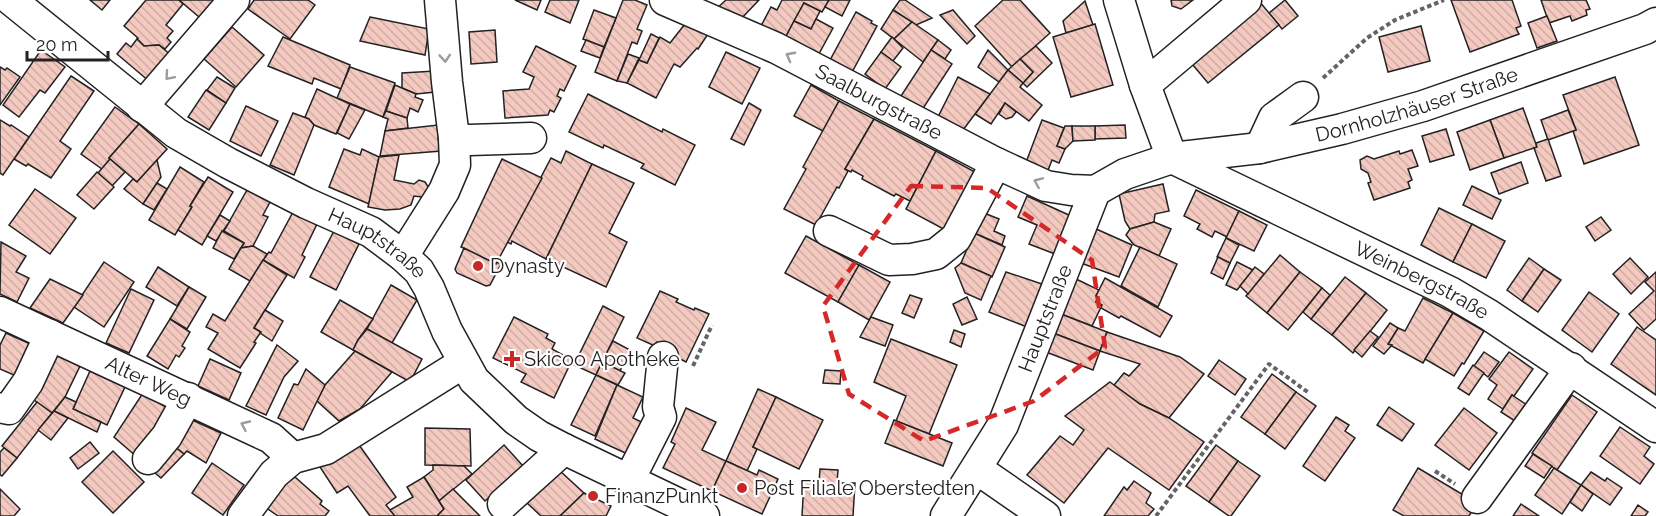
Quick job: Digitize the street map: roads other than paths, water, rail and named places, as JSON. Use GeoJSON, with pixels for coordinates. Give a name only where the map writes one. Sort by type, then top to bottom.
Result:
{"type":"FeatureCollection","features":[{"type":"Feature","properties":{"kind":"street","name":"Hauptstraße"},"geometry":{"type":"LineString","coordinates":[[11,0],[176,133],[306,203],[371,232],[403,256],[419,272],[429,288],[463,363],[474,380],[516,420],[539,436],[564,449],[704,516]]}},
{"type":"Feature","properties":{"kind":"street"},"geometry":{"type":"LineString","coordinates":[[142,106],[234,0]]}},
{"type":"Feature","properties":{"kind":"street"},"geometry":{"type":"LineString","coordinates":[[403,256],[444,191],[455,165],[440,0]]}},
{"type":"Feature","properties":{"kind":"street","name":"Saalburgstraße"},"geometry":{"type":"LineString","coordinates":[[665,0],[707,8],[776,48],[996,163],[1046,186],[1095,191]]}},
{"type":"Feature","properties":{"kind":"street"},"geometry":{"type":"LineString","coordinates":[[1095,191],[1125,174],[1172,158],[1145,85],[1119,0]]}},
{"type":"Feature","properties":{"kind":"street"},"geometry":{"type":"LineString","coordinates":[[1145,85],[1246,0]]}},
{"type":"Feature","properties":{"kind":"street","name":"Dornholzhäuser Straße"},"geometry":{"type":"LineString","coordinates":[[1172,158],[1260,148],[1342,129],[1423,106],[1656,23]]}},
{"type":"Feature","properties":{"kind":"street"},"geometry":{"type":"LineString","coordinates":[[1260,148],[1274,118],[1303,97]]}},
{"type":"Feature","properties":{"kind":"street"},"geometry":{"type":"LineString","coordinates":[[454,138],[469,140],[531,138]]}},
{"type":"Feature","properties":{"kind":"street","name":"Weinbergstraße"},"geometry":{"type":"LineString","coordinates":[[1172,158],[1450,292],[1571,368],[1656,427]]}},
{"type":"Feature","properties":{"kind":"street"},"geometry":{"type":"LineString","coordinates":[[829,231],[889,260],[912,259],[936,254],[956,238],[996,163]]}},
{"type":"Feature","properties":{"kind":"street","name":"Hauptstraße"},"geometry":{"type":"LineString","coordinates":[[946,516],[1003,425],[1095,191]]}},
{"type":"Feature","properties":{"kind":"street","name":"Alter Weg"},"geometry":{"type":"LineString","coordinates":[[0,312],[272,438],[293,458]]}},
{"type":"Feature","properties":{"kind":"street"},"geometry":{"type":"LineString","coordinates":[[4,408],[9,409],[28,382],[50,335]]}},
{"type":"Feature","properties":{"kind":"street"},"geometry":{"type":"LineString","coordinates":[[629,480],[661,417],[658,407],[663,357]]}},
{"type":"Feature","properties":{"kind":"street"},"geometry":{"type":"LineString","coordinates":[[243,516],[274,474],[293,458],[326,449],[463,363]]}},
{"type":"Feature","properties":{"kind":"street"},"geometry":{"type":"LineString","coordinates":[[1477,498],[1571,368]]}},
{"type":"Feature","properties":{"kind":"street"},"geometry":{"type":"LineString","coordinates":[[148,459],[167,436],[188,398]]}},
{"type":"Feature","properties":{"kind":"street"},"geometry":{"type":"LineString","coordinates":[[503,504],[564,449]]}},
{"type":"Feature","properties":{"kind":"street"},"geometry":{"type":"LineString","coordinates":[[977,469],[1045,516]]}},
{"type":"Feature","properties":{"kind":"place","name":"Dynasty"},"geometry":{"type":"Point","coordinates":[478,266]}},
{"type":"Feature","properties":{"kind":"place","name":"Skicoo Apotheke"},"geometry":{"type":"Point","coordinates":[512,359]}},
{"type":"Feature","properties":{"kind":"place","name":"Post Filiale Oberstedten"},"geometry":{"type":"Point","coordinates":[742,488]}},
{"type":"Feature","properties":{"kind":"place","name":"FinanzPunkt"},"geometry":{"type":"Point","coordinates":[593,496]}}]}
